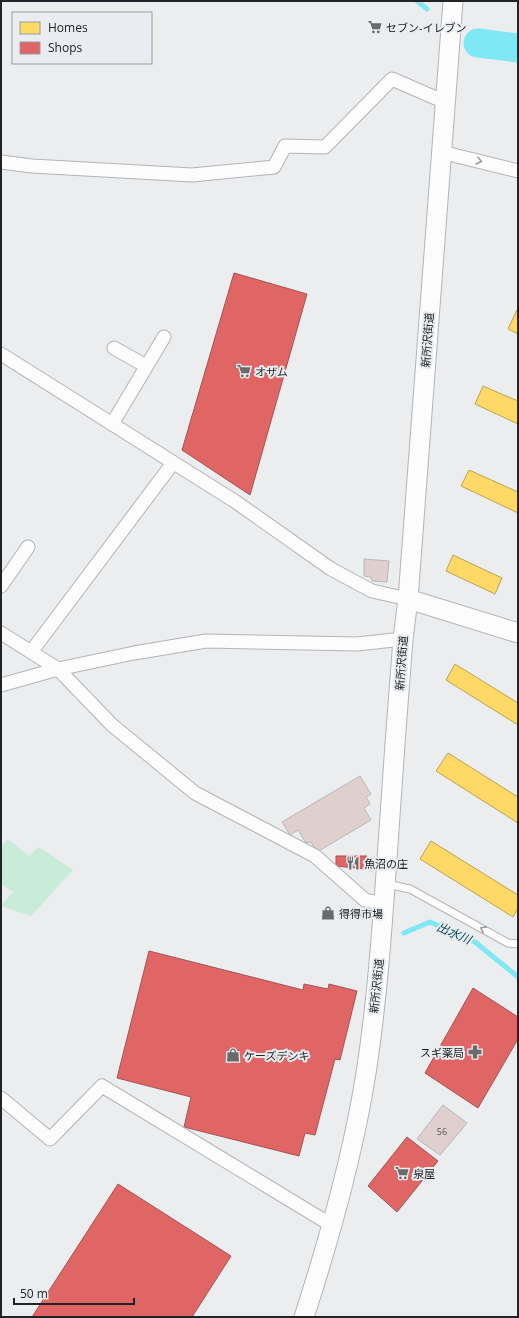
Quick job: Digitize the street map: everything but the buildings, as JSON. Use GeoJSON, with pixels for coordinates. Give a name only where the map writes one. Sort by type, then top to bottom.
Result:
{"type":"FeatureCollection","features":[{"type":"Feature","properties":{"kind":"street","name":"新所沢街道"},"geometry":{"type":"LineString","coordinates":[[304,1317],[333,1226],[355,1132],[366,1072],[384,904],[403,639],[408,599],[453,1]]}},
{"type":"Feature","properties":{"kind":"street"},"geometry":{"type":"LineString","coordinates":[[1,162],[32,166],[192,175],[274,167],[285,146],[325,147],[392,79],[445,102]]}},
{"type":"Feature","properties":{"kind":"street"},"geometry":{"type":"LineString","coordinates":[[442,152],[518,171]]}},
{"type":"Feature","properties":{"kind":"street"},"geometry":{"type":"LineString","coordinates":[[112,424],[164,337]]}},
{"type":"Feature","properties":{"kind":"street"},"geometry":{"type":"LineString","coordinates":[[114,348],[146,366]]}},
{"type":"Feature","properties":{"kind":"street"},"geometry":{"type":"LineString","coordinates":[[1,354],[236,502],[331,569],[372,591],[408,599],[518,633]]}},
{"type":"Feature","properties":{"kind":"street"},"geometry":{"type":"LineString","coordinates":[[31,652],[173,463]]}},
{"type":"Feature","properties":{"kind":"street"},"geometry":{"type":"LineString","coordinates":[[1,586],[28,547]]}},
{"type":"Feature","properties":{"kind":"street"},"geometry":{"type":"LineString","coordinates":[[1,633],[58,669],[112,725],[195,793],[315,856],[365,900],[384,904]]}},
{"type":"Feature","properties":{"kind":"street"},"geometry":{"type":"LineString","coordinates":[[1,685],[58,669],[134,653],[206,641],[357,644],[403,639]]}},
{"type":"Feature","properties":{"kind":"street"},"geometry":{"type":"LineString","coordinates":[[1,1098],[50,1139],[102,1086],[333,1226]]}},
{"type":"Feature","properties":{"kind":"lane"},"geometry":{"type":"LineString","coordinates":[[385,884],[410,889],[508,943],[518,944]]}},
{"type":"Feature","properties":{"kind":"path"},"geometry":{"type":"LineString","coordinates":[[419,1],[421,3],[422,1]]}},
{"type":"Feature","properties":{"kind":"green space"},"geometry":{"type":"Polygon","coordinates":[[[8,839],[29,856],[39,847],[73,870],[31,916],[1,906],[13,892],[1,884],[1,846],[8,839]]]}},
{"type":"Feature","properties":{"kind":"waterway"},"geometry":{"type":"LineString","coordinates":[[417,1],[427,9]]}},
{"type":"Feature","properties":{"kind":"waterway"},"geometry":{"type":"LineString","coordinates":[[478,43],[518,48]]}},
{"type":"Feature","properties":{"kind":"waterway","name":"出水川"},"geometry":{"type":"LineString","coordinates":[[404,933],[430,922],[475,942],[518,977]]}},
{"type":"Feature","properties":{"kind":"place","name":"セブン-イレブン"},"geometry":{"type":"Point","coordinates":[375,27]}},
{"type":"Feature","properties":{"kind":"place","name":"オザム"},"geometry":{"type":"Point","coordinates":[244,371]}},
{"type":"Feature","properties":{"kind":"place","name":"魚沼の庄"},"geometry":{"type":"Point","coordinates":[353,863]}},
{"type":"Feature","properties":{"kind":"place","name":"得得市場"},"geometry":{"type":"Point","coordinates":[328,913]}},
{"type":"Feature","properties":{"kind":"place","name":"スギ薬局"},"geometry":{"type":"Point","coordinates":[475,1052]}},
{"type":"Feature","properties":{"kind":"place","name":"ケーズデンキ"},"geometry":{"type":"Point","coordinates":[233,1055]}},
{"type":"Feature","properties":{"kind":"place","name":"泉屋"},"geometry":{"type":"Point","coordinates":[402,1173]}}]}
